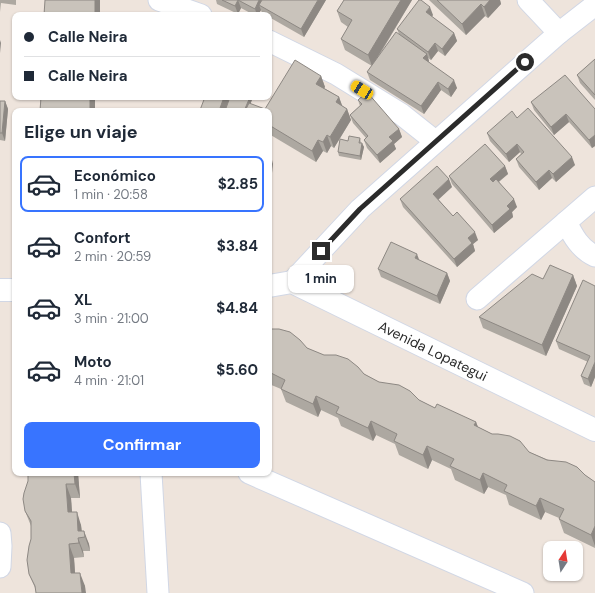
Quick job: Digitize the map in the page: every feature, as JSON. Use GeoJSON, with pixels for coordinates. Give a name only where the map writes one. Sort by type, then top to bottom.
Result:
{"type":"FeatureCollection","features":[{"type":"Feature","properties":{"kind":"street"},"geometry":{"type":"LineString","coordinates":[[158,0],[192,12]]}},
{"type":"Feature","properties":{"kind":"street"},"geometry":{"type":"LineString","coordinates":[[528,0],[559,33]]}},
{"type":"Feature","properties":{"kind":"street"},"geometry":{"type":"LineString","coordinates":[[272,285],[292,282],[360,209],[435,141],[559,33],[595,5]]}},
{"type":"Feature","properties":{"kind":"street"},"geometry":{"type":"LineString","coordinates":[[272,42],[336,74],[401,114],[435,141]]}},
{"type":"Feature","properties":{"kind":"street"},"geometry":{"type":"LineString","coordinates":[[477,299],[595,197]]}},
{"type":"Feature","properties":{"kind":"street"},"geometry":{"type":"LineString","coordinates":[[566,222],[575,239],[589,254],[595,256]]}},
{"type":"Feature","properties":{"kind":"street","name":"Avenida Lopategui"},"geometry":{"type":"LineString","coordinates":[[292,282],[595,430]]}},
{"type":"Feature","properties":{"kind":"street"},"geometry":{"type":"LineString","coordinates":[[0,290],[12,290]]}},
{"type":"Feature","properties":{"kind":"street"},"geometry":{"type":"LineString","coordinates":[[151,476],[158,593]]}},
{"type":"Feature","properties":{"kind":"street"},"geometry":{"type":"LineString","coordinates":[[256,476],[523,593]]}},
{"type":"Feature","properties":{"kind":"street"},"geometry":{"type":"LineString","coordinates":[[0,533],[0,567]]}},
{"type":"Feature","properties":{"kind":"building"},"geometry":{"type":"Polygon","coordinates":[[[45,0],[95,0],[95,12],[44,12],[45,0]]]}},
{"type":"Feature","properties":{"kind":"building"},"geometry":{"type":"Polygon","coordinates":[[[222,0],[238,0],[235,6],[222,0]]]}},
{"type":"Feature","properties":{"kind":"building"},"geometry":{"type":"Polygon","coordinates":[[[238,0],[259,0],[255,9],[238,0]]]}},
{"type":"Feature","properties":{"kind":"building"},"geometry":{"type":"Polygon","coordinates":[[[262,0],[318,0],[301,29],[259,5],[262,0]]]}},
{"type":"Feature","properties":{"kind":"building"},"geometry":{"type":"Polygon","coordinates":[[[344,0],[401,0],[368,55],[341,39],[352,20],[337,11],[344,0]]]}},
{"type":"Feature","properties":{"kind":"building"},"geometry":{"type":"Polygon","coordinates":[[[419,0],[430,7],[426,12],[454,33],[442,49],[435,43],[428,52],[397,29],[419,0]]]}},
{"type":"Feature","properties":{"kind":"building"},"geometry":{"type":"Polygon","coordinates":[[[437,0],[490,0],[484,7],[481,4],[462,24],[437,0]]]}},
{"type":"Feature","properties":{"kind":"building"},"geometry":{"type":"Polygon","coordinates":[[[396,32],[427,54],[423,58],[454,80],[448,89],[438,82],[421,106],[367,72],[396,32]]]}},
{"type":"Feature","properties":{"kind":"building"},"geometry":{"type":"Polygon","coordinates":[[[595,59],[595,95],[577,75],[595,59]]]}},
{"type":"Feature","properties":{"kind":"building"},"geometry":{"type":"Polygon","coordinates":[[[295,60],[321,76],[316,84],[339,97],[336,102],[347,109],[330,137],[327,135],[323,142],[318,140],[312,151],[272,127],[272,108],[266,108],[272,100],[272,98],[295,60]]]}},
{"type":"Feature","properties":{"kind":"building"},"geometry":{"type":"Polygon","coordinates":[[[565,75],[595,109],[595,135],[589,140],[566,114],[551,127],[531,102],[565,75]]]}},
{"type":"Feature","properties":{"kind":"building"},"geometry":{"type":"Polygon","coordinates":[[[367,92],[399,129],[389,137],[393,141],[377,155],[364,140],[368,136],[350,115],[362,104],[358,100],[367,92]]]}},
{"type":"Feature","properties":{"kind":"building"},"geometry":{"type":"Polygon","coordinates":[[[41,100],[90,100],[90,108],[40,108],[41,100]]]}},
{"type":"Feature","properties":{"kind":"building"},"geometry":{"type":"Polygon","coordinates":[[[204,100],[223,100],[220,108],[201,108],[204,100]]]}},
{"type":"Feature","properties":{"kind":"building"},"geometry":{"type":"Polygon","coordinates":[[[229,100],[249,100],[245,108],[226,108],[229,100]]]}},
{"type":"Feature","properties":{"kind":"building"},"geometry":{"type":"Polygon","coordinates":[[[0,101],[5,101],[2,133],[0,133],[0,101]]]}},
{"type":"Feature","properties":{"kind":"building"},"geometry":{"type":"Polygon","coordinates":[[[249,103],[262,108],[246,108],[249,103]]]}},
{"type":"Feature","properties":{"kind":"building"},"geometry":{"type":"Polygon","coordinates":[[[528,108],[572,157],[553,174],[549,170],[536,182],[516,159],[524,152],[517,144],[506,154],[487,133],[512,111],[517,118],[528,108]]]}},
{"type":"Feature","properties":{"kind":"building"},"geometry":{"type":"Polygon","coordinates":[[[349,136],[360,138],[359,143],[362,143],[360,156],[338,152],[340,139],[348,141],[349,136]]]}},
{"type":"Feature","properties":{"kind":"building"},"geometry":{"type":"Polygon","coordinates":[[[485,144],[505,166],[490,179],[493,182],[496,179],[514,199],[507,206],[510,209],[492,225],[449,176],[485,144]]]}},
{"type":"Feature","properties":{"kind":"building"},"geometry":{"type":"Polygon","coordinates":[[[437,166],[449,179],[433,194],[453,216],[457,212],[475,232],[468,238],[472,243],[454,259],[400,199],[437,166]]]}},
{"type":"Feature","properties":{"kind":"building"},"geometry":{"type":"Polygon","coordinates":[[[391,242],[417,254],[415,258],[447,273],[437,296],[378,269],[391,242]]]}},
{"type":"Feature","properties":{"kind":"building"},"geometry":{"type":"Polygon","coordinates":[[[550,265],[573,275],[542,345],[479,317],[532,274],[543,279],[550,265]]]}},
{"type":"Feature","properties":{"kind":"building"},"geometry":{"type":"Polygon","coordinates":[[[583,280],[595,286],[595,362],[588,379],[581,376],[590,356],[556,341],[583,280]]]}},
{"type":"Feature","properties":{"kind":"building"},"geometry":{"type":"Polygon","coordinates":[[[272,329],[290,332],[307,348],[324,355],[336,355],[348,359],[364,374],[379,382],[399,385],[410,391],[419,400],[435,408],[437,404],[476,422],[474,425],[492,434],[510,436],[520,441],[529,452],[547,460],[566,462],[577,467],[595,482],[595,526],[591,535],[559,519],[564,509],[540,498],[536,506],[504,491],[507,485],[483,473],[480,480],[450,466],[454,459],[427,446],[423,455],[394,441],[397,434],[371,421],[368,428],[336,413],[339,407],[316,396],[313,404],[281,389],[285,380],[272,374],[272,329]]]}},
{"type":"Feature","properties":{"kind":"building"},"geometry":{"type":"Polygon","coordinates":[[[28,476],[74,476],[75,484],[66,484],[68,512],[77,512],[78,531],[84,531],[85,537],[78,538],[79,543],[69,544],[71,573],[80,573],[82,593],[36,593],[35,586],[29,574],[27,560],[31,539],[31,521],[25,511],[23,499],[28,476]]]}},
{"type":"Feature","properties":{"kind":"route"},"geometry":{"type":"LineString","coordinates":[[321,251],[360,209],[525,62]]}}]}
